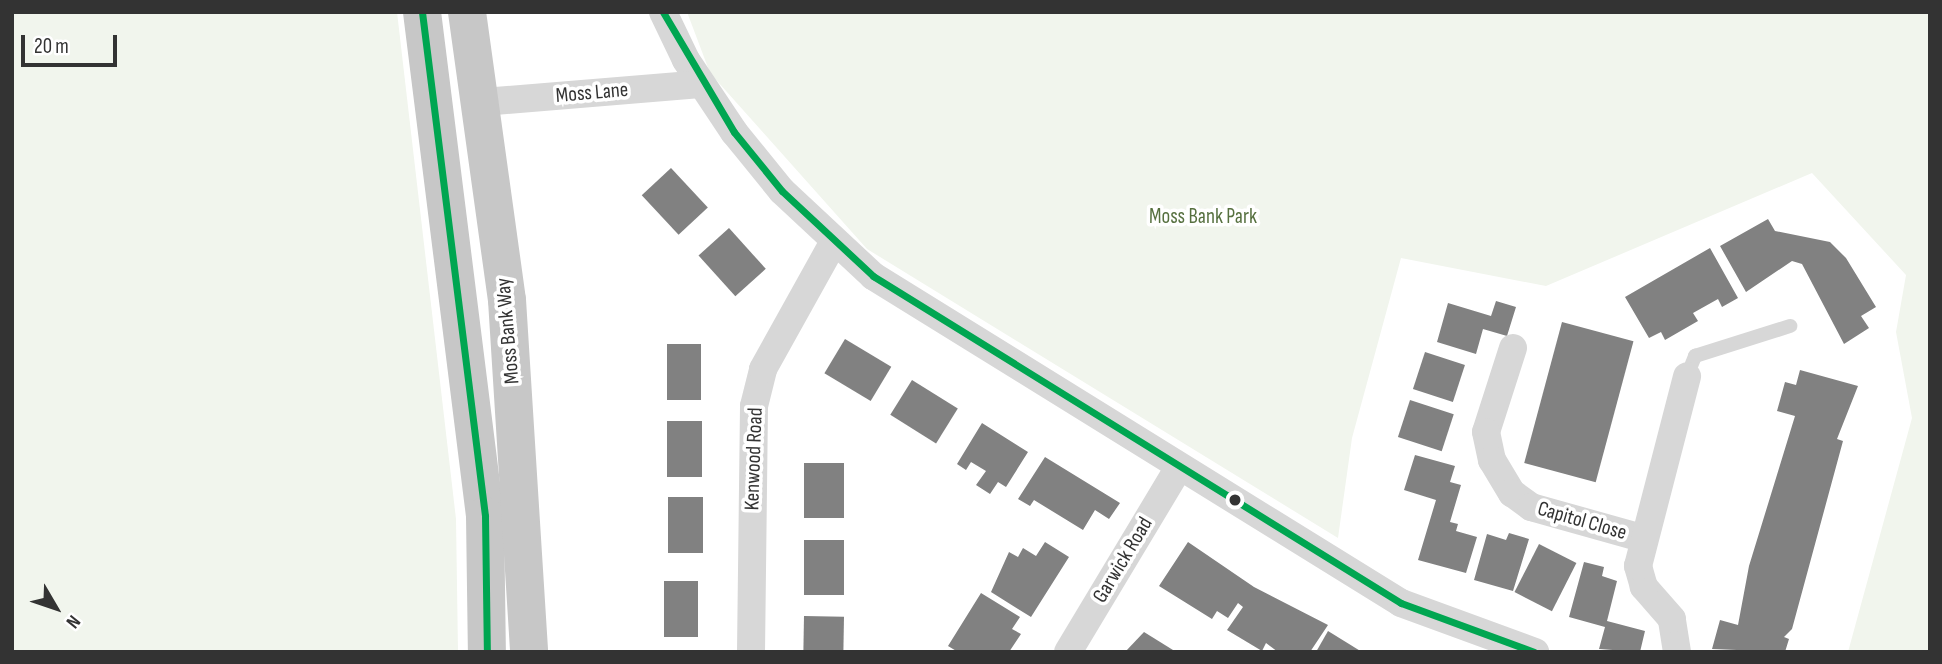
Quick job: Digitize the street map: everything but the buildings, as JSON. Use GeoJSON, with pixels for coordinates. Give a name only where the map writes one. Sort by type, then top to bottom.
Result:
{"type":"FeatureCollection","features":[{"type":"Feature","properties":{"kind":"highway","name":"Moss Bank Way"},"geometry":{"type":"LineString","coordinates":[[422,12],[485,516],[487,652]]}},
{"type":"Feature","properties":{"kind":"highway","name":"Moss Bank Way"},"geometry":{"type":"LineString","coordinates":[[467,12],[483,103],[507,300],[529,652]]}},
{"type":"Feature","properties":{"kind":"street"},"geometry":{"type":"LineString","coordinates":[[663,12],[700,84],[774,181],[833,243],[917,306],[1460,641],[1535,652]]}},
{"type":"Feature","properties":{"kind":"street","name":"Moss Lane"},"geometry":{"type":"LineString","coordinates":[[483,103],[700,84]]}},
{"type":"Feature","properties":{"kind":"street","name":"Kenwood Road"},"geometry":{"type":"LineString","coordinates":[[751,652],[754,406],[763,369],[833,243]]}},
{"type":"Feature","properties":{"kind":"street","name":"Capitol Close"},"geometry":{"type":"LineString","coordinates":[[1513,348],[1486,432],[1492,460],[1512,493],[1531,507],[1642,538]]}},
{"type":"Feature","properties":{"kind":"street","name":"Capitol Close"},"geometry":{"type":"LineString","coordinates":[[1677,652],[1672,619],[1644,587],[1638,566],[1642,538],[1687,376]]}},
{"type":"Feature","properties":{"kind":"street","name":"Garwick Road"},"geometry":{"type":"LineString","coordinates":[[1068,652],[1178,468]]}},
{"type":"Feature","properties":{"kind":"lane"},"geometry":{"type":"LineString","coordinates":[[1687,376],[1695,356],[1790,326]]}},
{"type":"Feature","properties":{"kind":"green space"},"geometry":{"type":"Polygon","coordinates":[[[12,12],[397,12],[456,519],[458,652],[12,652],[12,12]]]}},
{"type":"Feature","properties":{"kind":"green space","name":"Moss Bank Park"},"geometry":{"type":"Polygon","coordinates":[[[687,12],[1930,12],[1930,652],[1848,652],[1912,418],[1896,332],[1906,275],[1812,173],[1546,286],[1401,258],[1352,438],[1338,538],[867,249],[710,73],[687,12]]]}},
{"type":"Feature","properties":{"kind":"transit line"},"geometry":{"type":"LineString","coordinates":[[422,12],[485,516],[487,652]]}},
{"type":"Feature","properties":{"kind":"transit line"},"geometry":{"type":"LineString","coordinates":[[663,12],[734,132],[782,191],[873,276],[1401,603],[1534,652]]}}]}
